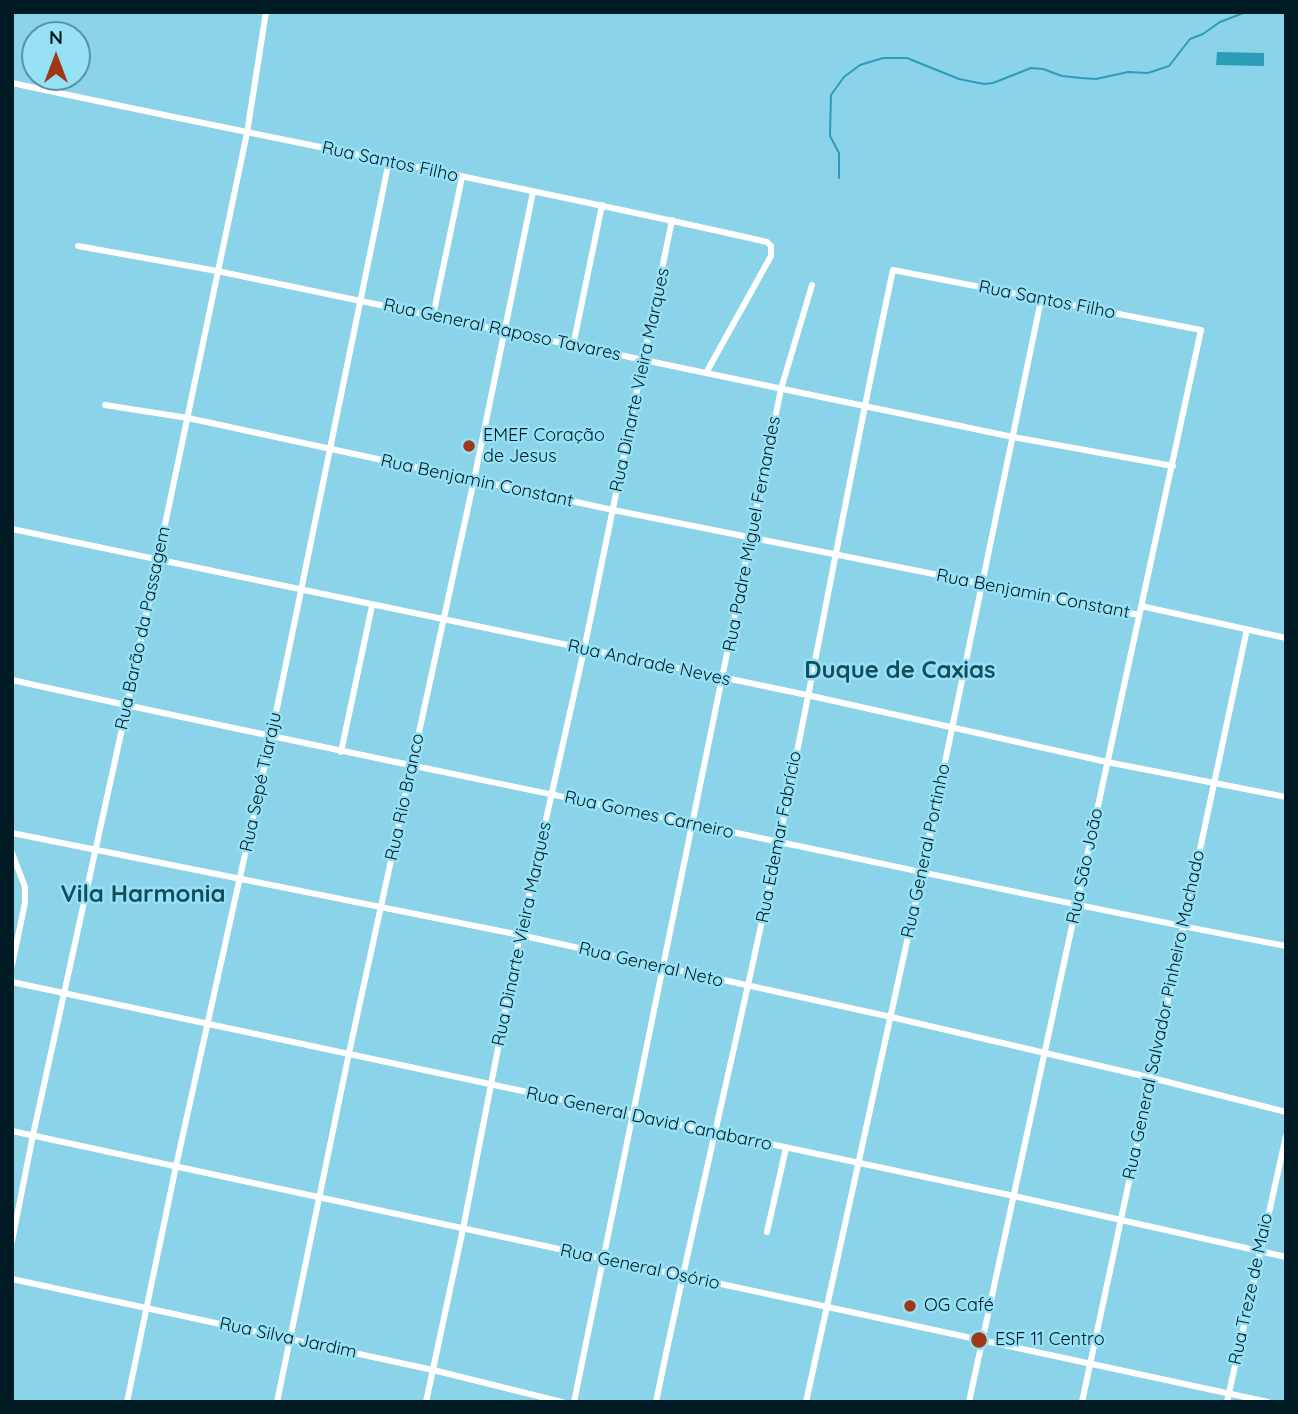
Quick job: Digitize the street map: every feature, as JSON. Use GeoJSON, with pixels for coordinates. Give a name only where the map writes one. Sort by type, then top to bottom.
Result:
{"type":"FeatureCollection","features":[{"type":"Feature","properties":{"kind":"street","name":"Rua Barão da Passagem"},"geometry":{"type":"LineString","coordinates":[[12,1241],[188,418],[247,133],[267,12]]}},
{"type":"Feature","properties":{"kind":"street","name":"Rua Santos Filho"},"geometry":{"type":"LineString","coordinates":[[12,83],[602,205],[767,242],[771,246],[771,256],[706,373]]}},
{"type":"Feature","properties":{"kind":"street","name":"Rua Sepé Tiaraju"},"geometry":{"type":"LineString","coordinates":[[127,1402],[271,737],[389,161]]}},
{"type":"Feature","properties":{"kind":"street"},"geometry":{"type":"LineString","coordinates":[[433,316],[462,177]]}},
{"type":"Feature","properties":{"kind":"street","name":"Rua Rio Branco"},"geometry":{"type":"LineString","coordinates":[[277,1402],[533,192]]}},
{"type":"Feature","properties":{"kind":"street"},"geometry":{"type":"LineString","coordinates":[[573,346],[602,205]]}},
{"type":"Feature","properties":{"kind":"street","name":"Rua Dinarte Vieira Marques"},"geometry":{"type":"LineString","coordinates":[[426,1402],[463,1229],[520,935],[584,650],[672,220]]}},
{"type":"Feature","properties":{"kind":"street","name":"Rua General Raposo Tavares"},"geometry":{"type":"LineString","coordinates":[[78,246],[217,271],[1013,437],[1172,466]]}},
{"type":"Feature","properties":{"kind":"street","name":"Rua Santos Filho"},"geometry":{"type":"LineString","coordinates":[[892,270],[1201,330]]}},
{"type":"Feature","properties":{"kind":"street","name":"Rua Edemar Fabrício"},"geometry":{"type":"LineString","coordinates":[[656,1402],[779,842],[892,270]]}},
{"type":"Feature","properties":{"kind":"street","name":"Rua Padre Miguel Fernandes"},"geometry":{"type":"LineString","coordinates":[[574,1402],[781,389],[813,285]]}},
{"type":"Feature","properties":{"kind":"street","name":"Rua General Portinho"},"geometry":{"type":"LineString","coordinates":[[806,1402],[922,873],[1041,300]]}},
{"type":"Feature","properties":{"kind":"street","name":"Rua São João"},"geometry":{"type":"LineString","coordinates":[[969,1402],[1201,330]]}},
{"type":"Feature","properties":{"kind":"street","name":"Rua Benjamin Constant"},"geometry":{"type":"LineString","coordinates":[[105,405],[188,418],[613,510],[1139,615]]}},
{"type":"Feature","properties":{"kind":"street","name":"Rua Andrade Neves"},"geometry":{"type":"LineString","coordinates":[[12,531],[807,695],[1107,762],[1286,797]]}},
{"type":"Feature","properties":{"kind":"street"},"geometry":{"type":"LineString","coordinates":[[341,752],[372,606]]}},
{"type":"Feature","properties":{"kind":"street","name":"Rua Benjamin Constant"},"geometry":{"type":"LineString","coordinates":[[1141,606],[1286,638]]}},
{"type":"Feature","properties":{"kind":"street","name":"Rua General Salvador Pinheiro Machado"},"geometry":{"type":"LineString","coordinates":[[1082,1402],[1247,629]]}},
{"type":"Feature","properties":{"kind":"street","name":"Rua Gomes Carneiro"},"geometry":{"type":"LineString","coordinates":[[12,680],[411,767],[552,794],[1182,927],[1286,946]]}},
{"type":"Feature","properties":{"kind":"street","name":"Rua General Neto"},"geometry":{"type":"LineString","coordinates":[[12,833],[520,935],[1152,1077],[1286,1112]]}},
{"type":"Feature","properties":{"kind":"street"},"geometry":{"type":"LineString","coordinates":[[12,853],[25,887],[25,903],[12,965]]}},
{"type":"Feature","properties":{"kind":"street","name":"Rua General David Canabarro"},"geometry":{"type":"LineString","coordinates":[[12,982],[208,1022],[1286,1257]]}},
{"type":"Feature","properties":{"kind":"street","name":"Rua General Osório"},"geometry":{"type":"LineString","coordinates":[[12,1131],[1268,1402]]}},
{"type":"Feature","properties":{"kind":"street","name":"Rua Treze de Maio"},"geometry":{"type":"LineString","coordinates":[[1227,1402],[1286,1136]]}},
{"type":"Feature","properties":{"kind":"street"},"geometry":{"type":"LineString","coordinates":[[767,1232],[786,1148]]}},
{"type":"Feature","properties":{"kind":"street","name":"Rua Silva Jardim"},"geometry":{"type":"LineString","coordinates":[[12,1279],[433,1370],[562,1402]]}},
{"type":"Feature","properties":{"kind":"water"},"geometry":{"type":"Polygon","coordinates":[[[1217,52],[1264,53],[1264,66],[1216,65],[1217,52]]]}},
{"type":"Feature","properties":{"kind":"waterway"},"geometry":{"type":"LineString","coordinates":[[839,178],[839,153],[830,136],[831,95],[844,77],[860,65],[883,58],[907,58],[959,79],[984,84],[1031,68],[1062,76],[1096,79],[1128,72],[1148,73],[1169,66],[1190,39],[1220,22],[1246,12]]}},
{"type":"Feature","properties":{"kind":"place","name":"EMEF Coração de Jesus"},"geometry":{"type":"Point","coordinates":[469,446]}},
{"type":"Feature","properties":{"kind":"place","name":"OG Café"},"geometry":{"type":"Point","coordinates":[910,1306]}},
{"type":"Feature","properties":{"kind":"place","name":"ESF 11 Centro"},"geometry":{"type":"Point","coordinates":[979,1340]}},
{"type":"Feature","properties":{"kind":"district","name":"Duque de Caxias"},"geometry":{"type":"Point","coordinates":[900,671]}},
{"type":"Feature","properties":{"kind":"district","name":"Vila Harmonia"},"geometry":{"type":"Point","coordinates":[143,895]}}]}
